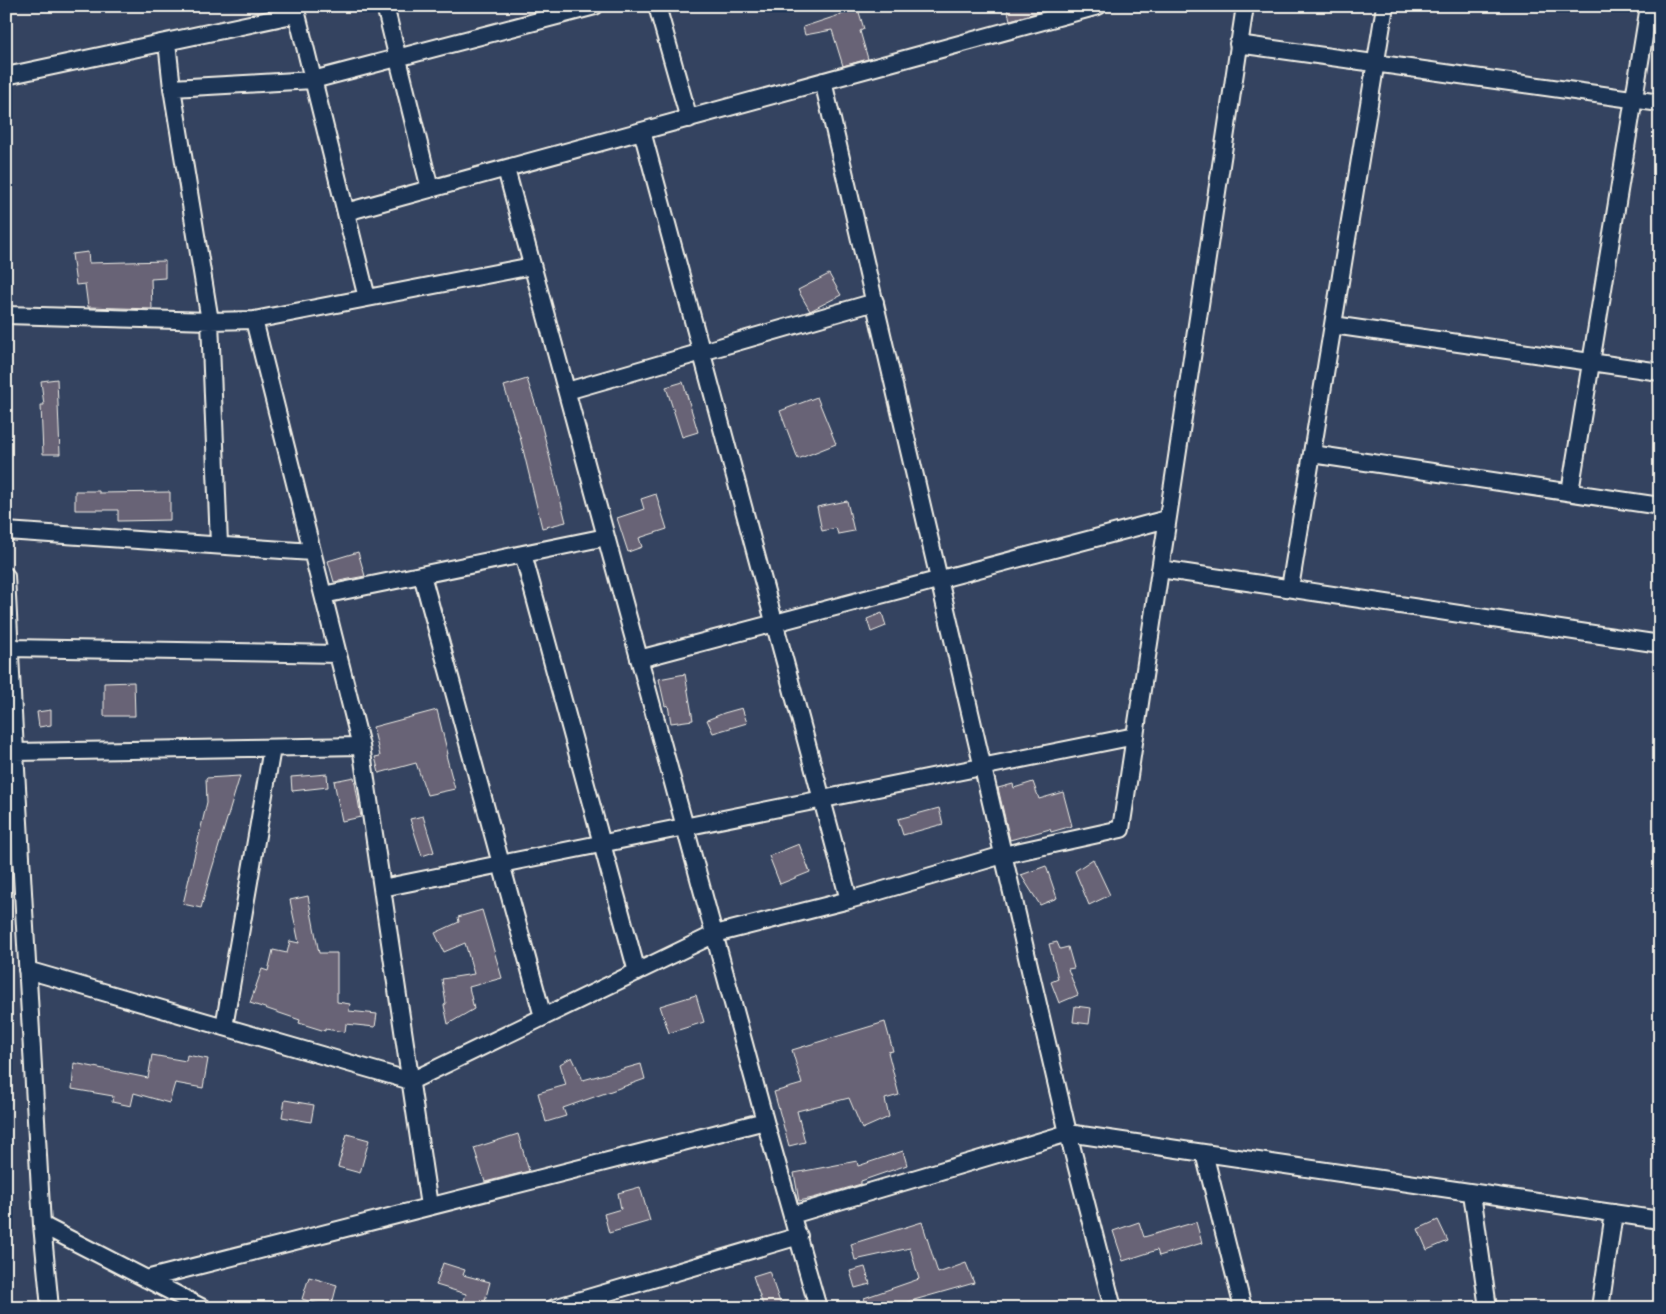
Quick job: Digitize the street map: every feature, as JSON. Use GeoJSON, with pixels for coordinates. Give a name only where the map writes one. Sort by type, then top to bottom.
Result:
{"type":"FeatureCollection","features":[{"type":"Feature","properties":{"kind":"street"},"geometry":{"type":"LineString","coordinates":[[385,6],[430,189]]}},
{"type":"Feature","properties":{"kind":"street"},"geometry":{"type":"LineString","coordinates":[[172,88],[313,80],[595,6]]}},
{"type":"Feature","properties":{"kind":"street"},"geometry":{"type":"LineString","coordinates":[[657,6],[689,118]]}},
{"type":"Feature","properties":{"kind":"street"},"geometry":{"type":"LineString","coordinates":[[346,212],[1098,6]]}},
{"type":"Feature","properties":{"kind":"street"},"geometry":{"type":"LineString","coordinates":[[27,970],[410,1081],[715,934],[849,900],[1003,855],[1121,829],[1245,6]]}},
{"type":"Feature","properties":{"kind":"street"},"geometry":{"type":"LineString","coordinates":[[1290,588],[1385,6]]}},
{"type":"Feature","properties":{"kind":"street"},"geometry":{"type":"LineString","coordinates":[[1570,492],[1649,6]]}},
{"type":"Feature","properties":{"kind":"street"},"geometry":{"type":"LineString","coordinates":[[6,76],[167,42],[296,10],[367,298]]}},
{"type":"Feature","properties":{"kind":"street"},"geometry":{"type":"LineString","coordinates":[[167,42],[172,88],[210,321],[219,544]]}},
{"type":"Feature","properties":{"kind":"street"},"geometry":{"type":"LineString","coordinates":[[1238,44],[1660,103]]}},
{"type":"Feature","properties":{"kind":"street"},"geometry":{"type":"LineString","coordinates":[[823,82],[1068,1133],[1114,1308]]}},
{"type":"Feature","properties":{"kind":"street"},"geometry":{"type":"LineString","coordinates":[[642,131],[849,900]]}},
{"type":"Feature","properties":{"kind":"street"},"geometry":{"type":"LineString","coordinates":[[506,169],[765,1121],[818,1308]]}},
{"type":"Feature","properties":{"kind":"street"},"geometry":{"type":"LineString","coordinates":[[6,316],[210,321],[254,320],[532,266]]}},
{"type":"Feature","properties":{"kind":"street"},"geometry":{"type":"LineString","coordinates":[[566,391],[875,302]]}},
{"type":"Feature","properties":{"kind":"street"},"geometry":{"type":"LineString","coordinates":[[254,320],[361,746],[429,1206]]}},
{"type":"Feature","properties":{"kind":"street"},"geometry":{"type":"LineString","coordinates":[[1333,325],[1660,372]]}},
{"type":"Feature","properties":{"kind":"street"},"geometry":{"type":"LineString","coordinates":[[1312,454],[1660,506]]}},
{"type":"Feature","properties":{"kind":"street"},"geometry":{"type":"LineString","coordinates":[[640,659],[1167,519]]}},
{"type":"Feature","properties":{"kind":"street"},"geometry":{"type":"LineString","coordinates":[[6,531],[219,544],[312,552]]}},
{"type":"Feature","properties":{"kind":"street"},"geometry":{"type":"LineString","coordinates":[[323,595],[606,537]]}},
{"type":"Feature","properties":{"kind":"street"},"geometry":{"type":"LineString","coordinates":[[523,554],[637,972]]}},
{"type":"Feature","properties":{"kind":"street"},"geometry":{"type":"LineString","coordinates":[[1160,569],[1660,644]]}},
{"type":"Feature","properties":{"kind":"street"},"geometry":{"type":"LineString","coordinates":[[422,575],[543,1018]]}},
{"type":"Feature","properties":{"kind":"street"},"geometry":{"type":"LineString","coordinates":[[6,576],[14,752],[42,1225],[50,1308]]}},
{"type":"Feature","properties":{"kind":"street"},"geometry":{"type":"LineString","coordinates":[[10,648],[338,654]]}},
{"type":"Feature","properties":{"kind":"street"},"geometry":{"type":"LineString","coordinates":[[382,888],[1135,736]]}},
{"type":"Feature","properties":{"kind":"street"},"geometry":{"type":"LineString","coordinates":[[14,752],[361,746]]}},
{"type":"Feature","properties":{"kind":"street"},"geometry":{"type":"LineString","coordinates":[[224,1027],[272,748]]}},
{"type":"Feature","properties":{"kind":"street"},"geometry":{"type":"LineString","coordinates":[[146,1278],[765,1121]]}},
{"type":"Feature","properties":{"kind":"street"},"geometry":{"type":"LineString","coordinates":[[792,1215],[1068,1133],[1660,1220]]}},
{"type":"Feature","properties":{"kind":"street"},"geometry":{"type":"LineString","coordinates":[[1204,1153],[1243,1308]]}},
{"type":"Feature","properties":{"kind":"street"},"geometry":{"type":"LineString","coordinates":[[1472,1192],[1484,1307]]}},
{"type":"Feature","properties":{"kind":"street"},"geometry":{"type":"LineString","coordinates":[[1600,1308],[1614,1213]]}},
{"type":"Feature","properties":{"kind":"street"},"geometry":{"type":"LineString","coordinates":[[42,1225],[203,1308]]}},
{"type":"Feature","properties":{"kind":"street"},"geometry":{"type":"LineString","coordinates":[[554,1308],[799,1236]]}},
{"type":"Feature","properties":{"kind":"building"},"geometry":{"type":"Polygon","coordinates":[[[1016,6],[1057,7],[1010,20],[1007,8],[1016,6]]]}},
{"type":"Feature","properties":{"kind":"building"},"geometry":{"type":"Polygon","coordinates":[[[858,9],[864,29],[860,31],[868,59],[843,66],[832,30],[805,35],[803,27],[858,9]]]}},
{"type":"Feature","properties":{"kind":"building"},"geometry":{"type":"Polygon","coordinates":[[[88,252],[89,263],[165,261],[165,278],[151,279],[152,309],[88,307],[85,284],[76,285],[72,254],[88,252]]]}},
{"type":"Feature","properties":{"kind":"building"},"geometry":{"type":"Polygon","coordinates":[[[829,274],[841,295],[810,311],[798,290],[829,274]]]}},
{"type":"Feature","properties":{"kind":"building"},"geometry":{"type":"Polygon","coordinates":[[[57,379],[60,454],[43,454],[41,405],[44,405],[41,381],[57,379]]]}},
{"type":"Feature","properties":{"kind":"building"},"geometry":{"type":"Polygon","coordinates":[[[527,379],[539,415],[566,522],[542,528],[520,437],[504,386],[527,379]]]}},
{"type":"Feature","properties":{"kind":"building"},"geometry":{"type":"Polygon","coordinates":[[[683,382],[698,432],[682,437],[666,387],[683,382]]]}},
{"type":"Feature","properties":{"kind":"building"},"geometry":{"type":"Polygon","coordinates":[[[817,397],[836,444],[798,459],[780,411],[817,397]]]}},
{"type":"Feature","properties":{"kind":"building"},"geometry":{"type":"Polygon","coordinates":[[[75,491],[99,491],[99,493],[170,492],[170,520],[118,521],[118,510],[75,510],[75,491]]]}},
{"type":"Feature","properties":{"kind":"building"},"geometry":{"type":"Polygon","coordinates":[[[656,494],[667,529],[639,538],[642,547],[628,552],[617,518],[644,509],[641,499],[656,494]]]}},
{"type":"Feature","properties":{"kind":"building"},"geometry":{"type":"Polygon","coordinates":[[[847,501],[854,531],[838,534],[836,528],[822,531],[817,507],[847,501]]]}},
{"type":"Feature","properties":{"kind":"building"},"geometry":{"type":"Polygon","coordinates":[[[358,552],[365,576],[334,582],[328,561],[358,552]]]}},
{"type":"Feature","properties":{"kind":"building"},"geometry":{"type":"Polygon","coordinates":[[[882,613],[886,626],[871,632],[867,619],[882,613]]]}},
{"type":"Feature","properties":{"kind":"building"},"geometry":{"type":"Polygon","coordinates":[[[685,674],[693,720],[671,723],[668,705],[665,706],[659,679],[685,674]]]}},
{"type":"Feature","properties":{"kind":"building"},"geometry":{"type":"Polygon","coordinates":[[[134,682],[135,716],[104,716],[104,683],[134,682]]]}},
{"type":"Feature","properties":{"kind":"building"},"geometry":{"type":"Polygon","coordinates":[[[742,708],[747,723],[713,733],[707,720],[742,708]]]}},
{"type":"Feature","properties":{"kind":"building"},"geometry":{"type":"Polygon","coordinates":[[[51,710],[51,725],[39,727],[37,712],[51,710]]]}},
{"type":"Feature","properties":{"kind":"building"},"geometry":{"type":"Polygon","coordinates":[[[437,710],[455,789],[427,795],[416,763],[379,773],[375,757],[380,756],[373,727],[437,710]]]}},
{"type":"Feature","properties":{"kind":"building"},"geometry":{"type":"Polygon","coordinates":[[[327,774],[328,787],[292,791],[291,777],[327,774]]]}},
{"type":"Feature","properties":{"kind":"building"},"geometry":{"type":"Polygon","coordinates":[[[240,776],[201,908],[183,904],[207,802],[206,778],[240,776]]]}},
{"type":"Feature","properties":{"kind":"building"},"geometry":{"type":"Polygon","coordinates":[[[354,777],[361,817],[342,821],[334,781],[354,777]]]}},
{"type":"Feature","properties":{"kind":"building"},"geometry":{"type":"Polygon","coordinates":[[[1033,782],[1039,799],[1063,792],[1072,826],[1051,832],[1050,829],[1010,840],[998,788],[1013,784],[1014,788],[1033,782]]]}},
{"type":"Feature","properties":{"kind":"building"},"geometry":{"type":"Polygon","coordinates":[[[939,808],[943,824],[903,835],[898,819],[939,808]]]}},
{"type":"Feature","properties":{"kind":"building"},"geometry":{"type":"Polygon","coordinates":[[[423,816],[434,852],[422,856],[410,819],[423,816]]]}},
{"type":"Feature","properties":{"kind":"building"},"geometry":{"type":"Polygon","coordinates":[[[799,844],[810,872],[780,884],[769,856],[799,844]]]}},
{"type":"Feature","properties":{"kind":"building"},"geometry":{"type":"Polygon","coordinates":[[[1093,859],[1110,895],[1089,905],[1075,871],[1093,859]]]}},
{"type":"Feature","properties":{"kind":"building"},"geometry":{"type":"Polygon","coordinates":[[[1046,866],[1057,898],[1040,905],[1021,875],[1046,866]]]}},
{"type":"Feature","properties":{"kind":"building"},"geometry":{"type":"Polygon","coordinates":[[[308,896],[319,953],[337,953],[337,1002],[350,1004],[349,1011],[377,1014],[375,1027],[346,1024],[345,1032],[325,1029],[325,1031],[299,1023],[300,1020],[250,1003],[262,969],[268,971],[273,950],[287,953],[290,941],[299,943],[290,900],[308,896]]]}},
{"type":"Feature","properties":{"kind":"building"},"geometry":{"type":"Polygon","coordinates":[[[482,910],[502,978],[469,987],[474,1009],[448,1024],[442,979],[474,974],[465,943],[444,952],[435,933],[459,922],[458,917],[482,910]]]}},
{"type":"Feature","properties":{"kind":"building"},"geometry":{"type":"Polygon","coordinates":[[[1057,942],[1060,949],[1068,947],[1074,968],[1068,969],[1078,995],[1059,1003],[1051,982],[1058,979],[1049,944],[1057,942]]]}},
{"type":"Feature","properties":{"kind":"building"},"geometry":{"type":"Polygon","coordinates":[[[696,995],[704,1022],[669,1033],[660,1006],[696,995]]]}},
{"type":"Feature","properties":{"kind":"building"},"geometry":{"type":"Polygon","coordinates":[[[1075,1006],[1091,1008],[1089,1024],[1073,1022],[1075,1006]]]}},
{"type":"Feature","properties":{"kind":"building"},"geometry":{"type":"Polygon","coordinates":[[[885,1022],[893,1051],[888,1052],[899,1095],[885,1099],[889,1117],[862,1129],[849,1098],[797,1111],[805,1142],[789,1146],[774,1092],[802,1084],[792,1050],[885,1022]]]}},
{"type":"Feature","properties":{"kind":"building"},"geometry":{"type":"Polygon","coordinates":[[[152,1055],[186,1061],[187,1055],[208,1059],[203,1088],[175,1083],[169,1103],[134,1093],[131,1106],[112,1102],[113,1096],[72,1089],[74,1063],[148,1078],[152,1055]]]}},
{"type":"Feature","properties":{"kind":"building"},"geometry":{"type":"Polygon","coordinates":[[[572,1057],[583,1080],[641,1064],[645,1079],[563,1108],[566,1116],[546,1122],[538,1093],[566,1085],[560,1064],[572,1057]]]}},
{"type":"Feature","properties":{"kind":"building"},"geometry":{"type":"Polygon","coordinates":[[[285,1100],[314,1105],[311,1122],[282,1117],[285,1100]]]}},
{"type":"Feature","properties":{"kind":"building"},"geometry":{"type":"Polygon","coordinates":[[[347,1134],[369,1140],[360,1173],[338,1167],[347,1134]]]}},
{"type":"Feature","properties":{"kind":"building"},"geometry":{"type":"Polygon","coordinates":[[[518,1134],[529,1171],[485,1182],[474,1148],[518,1134]]]}},
{"type":"Feature","properties":{"kind":"building"},"geometry":{"type":"Polygon","coordinates":[[[903,1151],[907,1165],[861,1181],[861,1184],[799,1201],[794,1173],[857,1161],[858,1166],[903,1151]]]}},
{"type":"Feature","properties":{"kind":"building"},"geometry":{"type":"Polygon","coordinates":[[[640,1187],[650,1221],[609,1233],[604,1214],[621,1209],[618,1193],[640,1187]]]}},
{"type":"Feature","properties":{"kind":"building"},"geometry":{"type":"Polygon","coordinates":[[[1438,1220],[1448,1241],[1427,1250],[1418,1229],[1438,1220]]]}},
{"type":"Feature","properties":{"kind":"building"},"geometry":{"type":"Polygon","coordinates":[[[922,1222],[938,1273],[966,1263],[974,1283],[886,1308],[868,1308],[864,1298],[919,1279],[910,1248],[855,1260],[851,1244],[922,1222]]]}},
{"type":"Feature","properties":{"kind":"building"},"geometry":{"type":"Polygon","coordinates":[[[1139,1222],[1144,1237],[1196,1222],[1202,1243],[1159,1256],[1157,1250],[1123,1261],[1113,1231],[1139,1222]]]}},
{"type":"Feature","properties":{"kind":"building"},"geometry":{"type":"Polygon","coordinates":[[[443,1263],[465,1270],[463,1275],[490,1282],[483,1308],[462,1308],[466,1294],[436,1285],[443,1263]]]}},
{"type":"Feature","properties":{"kind":"building"},"geometry":{"type":"Polygon","coordinates":[[[865,1267],[870,1284],[855,1288],[850,1271],[865,1267]]]}},
{"type":"Feature","properties":{"kind":"building"},"geometry":{"type":"Polygon","coordinates":[[[769,1271],[782,1308],[764,1308],[753,1276],[769,1271]]]}},
{"type":"Feature","properties":{"kind":"building"},"geometry":{"type":"Polygon","coordinates":[[[309,1277],[337,1285],[331,1308],[302,1299],[309,1277]]]}}]}
